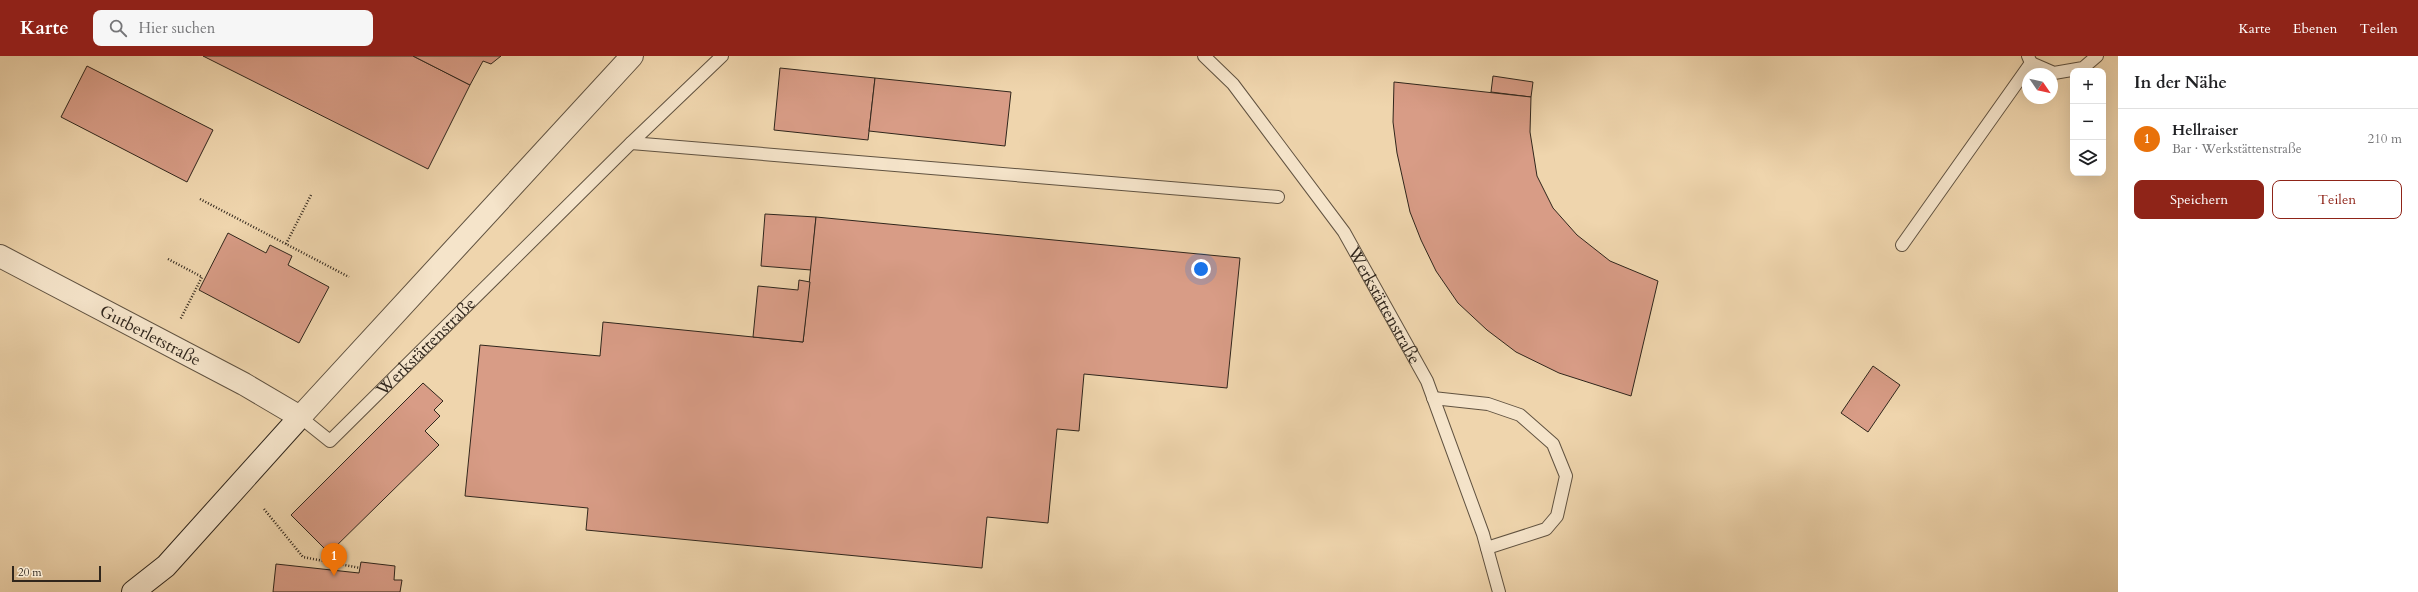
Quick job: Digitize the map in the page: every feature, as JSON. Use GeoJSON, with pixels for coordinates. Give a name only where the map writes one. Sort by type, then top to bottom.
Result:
{"type":"FeatureCollection","features":[{"type":"Feature","properties":{"kind":"street"},"geometry":{"type":"LineString","coordinates":[[133,592],[166,566],[632,56]]}},
{"type":"Feature","properties":{"kind":"street","name":"Gutberletstraße"},"geometry":{"type":"LineString","coordinates":[[0,256],[244,384],[300,418]]}},
{"type":"Feature","properties":{"kind":"lane","name":"Werkstättenstraße"},"geometry":{"type":"LineString","coordinates":[[300,418],[330,441],[631,143],[722,56]]}},
{"type":"Feature","properties":{"kind":"lane","name":"Werkstättenstraße"},"geometry":{"type":"LineString","coordinates":[[1204,56],[1233,84],[1344,232],[1427,380],[1487,548],[1499,592]]}},
{"type":"Feature","properties":{"kind":"lane"},"geometry":{"type":"LineString","coordinates":[[1902,245],[2030,60],[2054,73],[2083,68],[2097,56]]}},
{"type":"Feature","properties":{"kind":"lane"},"geometry":{"type":"LineString","coordinates":[[631,143],[1278,197]]}},
{"type":"Feature","properties":{"kind":"lane"},"geometry":{"type":"LineString","coordinates":[[1433,398],[1488,404],[1520,415],[1553,444],[1566,476],[1557,516],[1546,530],[1487,548]]}},
{"type":"Feature","properties":{"kind":"path"},"geometry":{"type":"LineString","coordinates":[[286,244],[311,196]]}},
{"type":"Feature","properties":{"kind":"path"},"geometry":{"type":"LineString","coordinates":[[200,199],[349,277]]}},
{"type":"Feature","properties":{"kind":"path"},"geometry":{"type":"LineString","coordinates":[[168,259],[202,277],[179,322]]}},
{"type":"Feature","properties":{"kind":"path"},"geometry":{"type":"LineString","coordinates":[[264,509],[302,557],[360,568]]}},
{"type":"Feature","properties":{"kind":"building"},"geometry":{"type":"Polygon","coordinates":[[[203,56],[413,56],[470,85],[428,169],[203,56]]]}},
{"type":"Feature","properties":{"kind":"building"},"geometry":{"type":"Polygon","coordinates":[[[413,56],[501,56],[491,64],[483,61],[470,85],[413,56]]]}},
{"type":"Feature","properties":{"kind":"building"},"geometry":{"type":"Polygon","coordinates":[[[87,66],[213,130],[187,182],[61,117],[87,66]]]}},
{"type":"Feature","properties":{"kind":"building"},"geometry":{"type":"Polygon","coordinates":[[[780,68],[875,78],[868,140],[774,130],[780,68]]]}},
{"type":"Feature","properties":{"kind":"building"},"geometry":{"type":"Polygon","coordinates":[[[1493,76],[1533,82],[1531,97],[1491,92],[1493,76]]]}},
{"type":"Feature","properties":{"kind":"building"},"geometry":{"type":"Polygon","coordinates":[[[875,78],[1011,92],[1005,146],[869,131],[875,78]]]}},
{"type":"Feature","properties":{"kind":"building"},"geometry":{"type":"Polygon","coordinates":[[[1394,82],[1531,97],[1530,132],[1537,176],[1553,208],[1577,235],[1610,261],[1658,281],[1631,396],[1559,373],[1516,352],[1487,330],[1458,303],[1436,271],[1421,240],[1410,212],[1397,153],[1393,122],[1394,82]]]}},
{"type":"Feature","properties":{"kind":"building"},"geometry":{"type":"Polygon","coordinates":[[[765,214],[816,217],[811,270],[761,266],[765,214]]]}},
{"type":"Feature","properties":{"kind":"building"},"geometry":{"type":"Polygon","coordinates":[[[816,217],[1240,258],[1227,388],[1084,374],[1079,431],[1057,429],[1048,523],[987,517],[982,568],[586,530],[588,508],[465,496],[480,345],[600,356],[603,322],[803,342],[816,217]]]}},
{"type":"Feature","properties":{"kind":"building"},"geometry":{"type":"Polygon","coordinates":[[[228,233],[266,253],[270,245],[292,256],[288,265],[329,287],[299,343],[199,290],[228,233]]]}},
{"type":"Feature","properties":{"kind":"building"},"geometry":{"type":"Polygon","coordinates":[[[799,280],[810,282],[803,342],[753,337],[758,286],[798,290],[799,280]]]}},
{"type":"Feature","properties":{"kind":"building"},"geometry":{"type":"Polygon","coordinates":[[[1873,366],[1900,385],[1868,432],[1841,413],[1873,366]]]}},
{"type":"Feature","properties":{"kind":"building"},"geometry":{"type":"Polygon","coordinates":[[[423,383],[443,401],[434,410],[440,416],[425,431],[439,445],[329,553],[291,515],[423,383]]]}},
{"type":"Feature","properties":{"kind":"building"},"geometry":{"type":"Polygon","coordinates":[[[361,562],[395,566],[394,580],[402,580],[400,592],[273,592],[276,564],[359,573],[361,562]]]}},
{"type":"Feature","properties":{"kind":"place","name":"Hellraiser"},"geometry":{"type":"Point","coordinates":[334,576]}}]}
